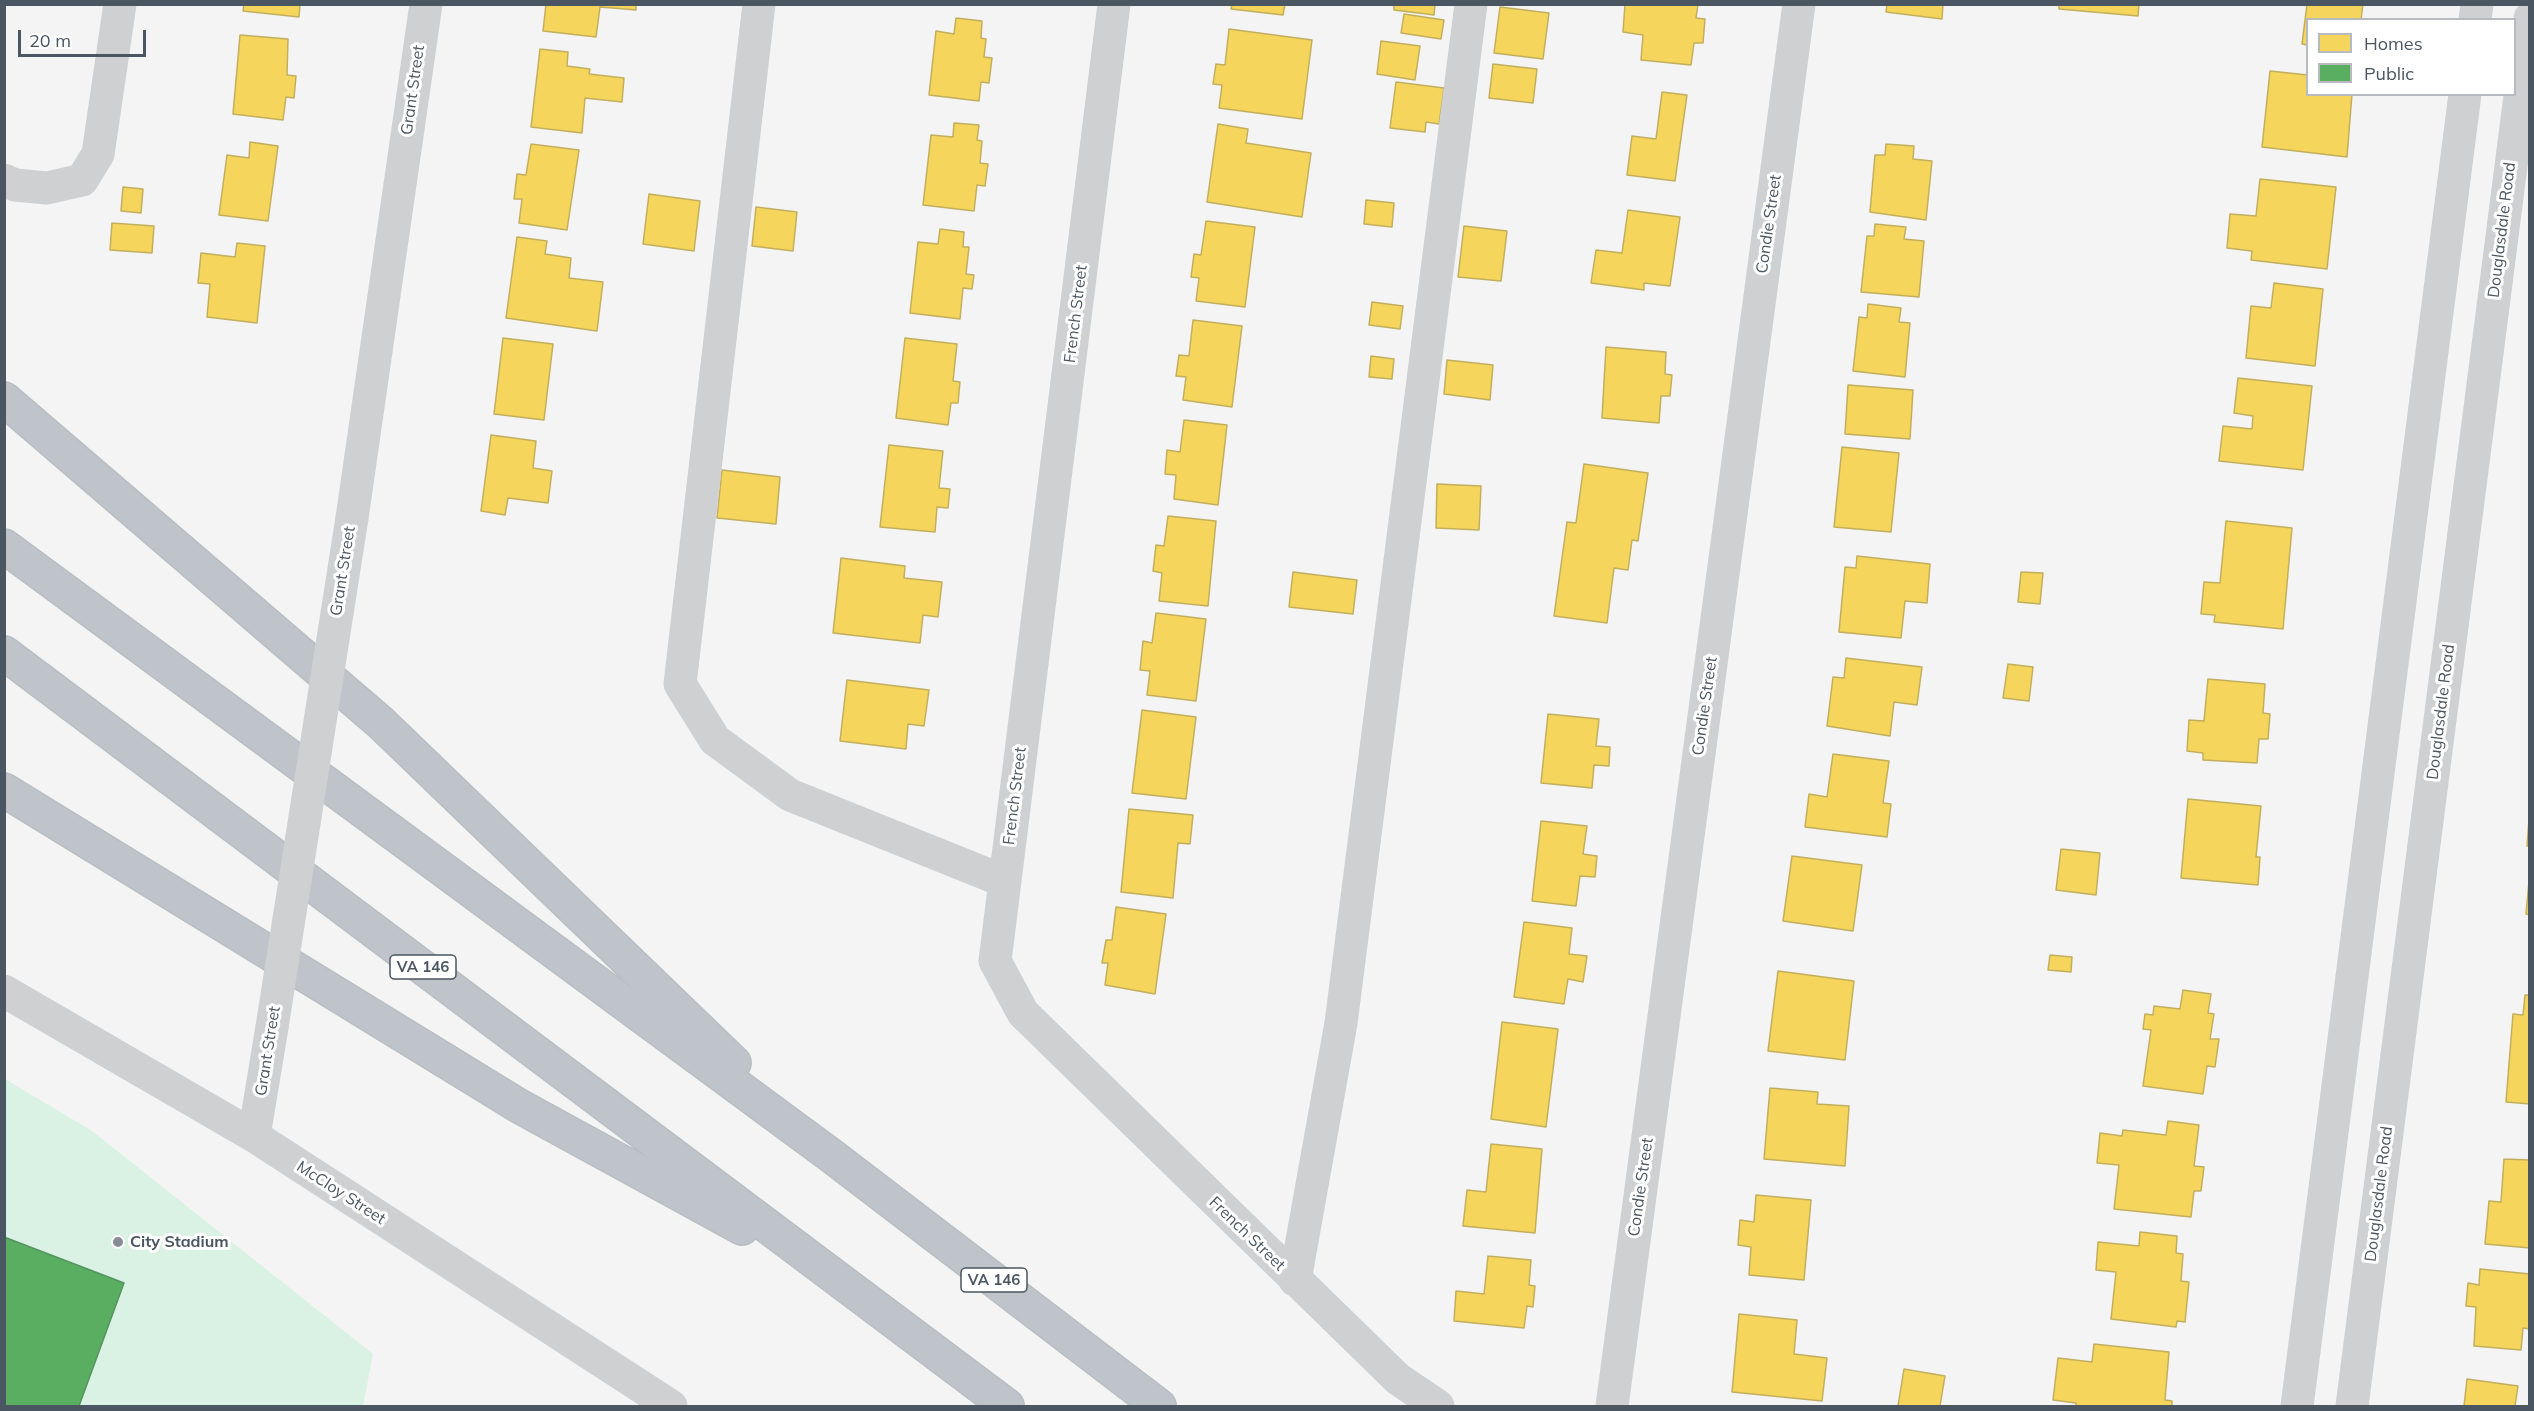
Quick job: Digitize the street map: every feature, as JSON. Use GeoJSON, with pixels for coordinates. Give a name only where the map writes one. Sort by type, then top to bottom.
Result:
{"type":"FeatureCollection","features":[{"type":"Feature","properties":{"kind":"highway"},"geometry":{"type":"LineString","coordinates":[[4,399],[381,723],[829,1154]]}},
{"type":"Feature","properties":{"kind":"highway","name":"VA 146"},"geometry":{"type":"LineString","coordinates":[[4,546],[829,1154],[1159,1407]]}},
{"type":"Feature","properties":{"kind":"highway","name":"VA 146"},"geometry":{"type":"LineString","coordinates":[[4,652],[1007,1407]]}},
{"type":"Feature","properties":{"kind":"highway"},"geometry":{"type":"LineString","coordinates":[[4,790],[519,1107],[841,1282]]}},
{"type":"Feature","properties":{"kind":"street"},"geometry":{"type":"LineString","coordinates":[[4,180],[15,185],[47,188],[82,180],[98,154],[120,4]]}},
{"type":"Feature","properties":{"kind":"street","name":"Grant Street"},"geometry":{"type":"LineString","coordinates":[[254,1136],[352,518],[426,4]]}},
{"type":"Feature","properties":{"kind":"street"},"geometry":{"type":"LineString","coordinates":[[759,4],[680,684],[715,740],[790,795],[1004,881]]}},
{"type":"Feature","properties":{"kind":"street","name":"French Street"},"geometry":{"type":"LineString","coordinates":[[1114,4],[995,961],[1023,1013],[1398,1379],[1438,1407]]}},
{"type":"Feature","properties":{"kind":"street"},"geometry":{"type":"LineString","coordinates":[[1295,1280],[1341,1023],[1471,4]]}},
{"type":"Feature","properties":{"kind":"street","name":"Condie Street"},"geometry":{"type":"LineString","coordinates":[[1612,1407],[1798,4]]}},
{"type":"Feature","properties":{"kind":"street","name":"Douglasdale Road"},"geometry":{"type":"LineString","coordinates":[[2352,1407],[2529,18]]}},
{"type":"Feature","properties":{"kind":"street"},"geometry":{"type":"LineString","coordinates":[[2297,1407],[2465,96]]}},
{"type":"Feature","properties":{"kind":"street","name":"McCloy Street"},"geometry":{"type":"LineString","coordinates":[[4,991],[254,1136],[671,1407]]}},
{"type":"Feature","properties":{"kind":"green space","name":"City Stadium"},"geometry":{"type":"Polygon","coordinates":[[[5,1079],[92,1131],[373,1354],[363,1406],[5,1406],[5,1079]]]}},
{"type":"Feature","properties":{"kind":"building: Homes"},"geometry":{"type":"Polygon","coordinates":[[[244,4],[300,4],[299,17],[243,11],[244,4]]]}},
{"type":"Feature","properties":{"kind":"building: Homes"},"geometry":{"type":"Polygon","coordinates":[[[546,4],[636,4],[636,10],[600,7],[596,37],[543,31],[546,4]]]}},
{"type":"Feature","properties":{"kind":"building: Homes"},"geometry":{"type":"Polygon","coordinates":[[[1232,4],[1285,4],[1283,15],[1231,9],[1232,4]]]}},
{"type":"Feature","properties":{"kind":"building: Homes"},"geometry":{"type":"Polygon","coordinates":[[[1394,4],[1435,4],[1434,15],[1394,10],[1394,4]]]}},
{"type":"Feature","properties":{"kind":"building: Homes"},"geometry":{"type":"Polygon","coordinates":[[[1625,4],[1698,4],[1696,18],[1705,19],[1703,43],[1694,43],[1691,65],[1641,60],[1643,35],[1623,32],[1625,4]]]}},
{"type":"Feature","properties":{"kind":"building: Homes"},"geometry":{"type":"Polygon","coordinates":[[[1887,4],[1943,4],[1942,19],[1886,12],[1887,4]]]}},
{"type":"Feature","properties":{"kind":"building: Homes"},"geometry":{"type":"Polygon","coordinates":[[[2059,4],[2139,4],[2138,16],[2059,9],[2059,4]]]}},
{"type":"Feature","properties":{"kind":"building: Homes"},"geometry":{"type":"Polygon","coordinates":[[[2307,4],[2363,4],[2361,18],[2306,18],[2306,45],[2302,44],[2307,4]]]}},
{"type":"Feature","properties":{"kind":"building: Homes"},"geometry":{"type":"Polygon","coordinates":[[[1500,7],[1549,13],[1543,59],[1494,53],[1500,7]]]}},
{"type":"Feature","properties":{"kind":"building: Homes"},"geometry":{"type":"Polygon","coordinates":[[[1404,14],[1444,20],[1441,39],[1401,33],[1404,14]]]}},
{"type":"Feature","properties":{"kind":"building: Homes"},"geometry":{"type":"Polygon","coordinates":[[[956,18],[982,21],[981,38],[986,39],[984,57],[992,58],[989,83],[981,82],[979,101],[929,95],[936,31],[954,34],[956,18]]]}},
{"type":"Feature","properties":{"kind":"building: Homes"},"geometry":{"type":"Polygon","coordinates":[[[1229,29],[1312,40],[1302,119],[1219,108],[1222,85],[1213,84],[1216,64],[1225,65],[1229,29]]]}},
{"type":"Feature","properties":{"kind":"building: Homes"},"geometry":{"type":"Polygon","coordinates":[[[240,35],[288,39],[287,75],[296,76],[294,98],[286,97],[283,120],[233,114],[240,35]]]}},
{"type":"Feature","properties":{"kind":"building: Homes"},"geometry":{"type":"Polygon","coordinates":[[[1381,41],[1420,46],[1415,80],[1377,74],[1381,41]]]}},
{"type":"Feature","properties":{"kind":"building: Homes"},"geometry":{"type":"Polygon","coordinates":[[[540,49],[568,52],[567,66],[590,69],[589,74],[624,78],[622,102],[585,98],[582,133],[531,127],[540,49]]]}},
{"type":"Feature","properties":{"kind":"building: Homes"},"geometry":{"type":"Polygon","coordinates":[[[1493,64],[1537,69],[1533,103],[1489,98],[1493,64]]]}},
{"type":"Feature","properties":{"kind":"building: Homes"},"geometry":{"type":"Polygon","coordinates":[[[2270,71],[2306,75],[2306,96],[2352,96],[2347,157],[2262,147],[2270,71]]]}},
{"type":"Feature","properties":{"kind":"building: Homes"},"geometry":{"type":"Polygon","coordinates":[[[1396,82],[1444,88],[1439,124],[1426,122],[1425,132],[1390,128],[1396,82]]]}},
{"type":"Feature","properties":{"kind":"building: Homes"},"geometry":{"type":"Polygon","coordinates":[[[1662,92],[1687,95],[1675,181],[1627,175],[1632,136],[1656,139],[1662,92]]]}},
{"type":"Feature","properties":{"kind":"building: Homes"},"geometry":{"type":"Polygon","coordinates":[[[954,123],[979,125],[977,140],[982,141],[980,163],[988,164],[985,186],[977,185],[974,211],[923,205],[931,135],[953,137],[954,123]]]}},
{"type":"Feature","properties":{"kind":"building: Homes"},"geometry":{"type":"Polygon","coordinates":[[[1218,124],[1248,129],[1246,143],[1311,153],[1302,217],[1207,202],[1218,124]]]}},
{"type":"Feature","properties":{"kind":"building: Homes"},"geometry":{"type":"Polygon","coordinates":[[[250,142],[278,146],[268,221],[219,215],[227,155],[249,158],[250,142]]]}},
{"type":"Feature","properties":{"kind":"building: Homes"},"geometry":{"type":"Polygon","coordinates":[[[531,144],[579,150],[567,230],[519,223],[522,199],[514,199],[517,174],[526,175],[531,144]]]}},
{"type":"Feature","properties":{"kind":"building: Homes"},"geometry":{"type":"Polygon","coordinates":[[[1886,144],[1914,146],[1913,159],[1932,161],[1926,220],[1870,212],[1875,155],[1885,155],[1886,144]]]}},
{"type":"Feature","properties":{"kind":"building: Homes"},"geometry":{"type":"Polygon","coordinates":[[[2260,179],[2336,187],[2327,269],[2251,260],[2252,251],[2227,248],[2230,214],[2256,216],[2260,179]]]}},
{"type":"Feature","properties":{"kind":"building: Homes"},"geometry":{"type":"Polygon","coordinates":[[[123,187],[143,189],[141,213],[121,211],[123,187]]]}},
{"type":"Feature","properties":{"kind":"building: Homes"},"geometry":{"type":"Polygon","coordinates":[[[649,194],[700,201],[694,251],[643,244],[649,194]]]}},
{"type":"Feature","properties":{"kind":"building: Homes"},"geometry":{"type":"Polygon","coordinates":[[[1366,200],[1394,203],[1392,227],[1364,224],[1366,200]]]}},
{"type":"Feature","properties":{"kind":"building: Homes"},"geometry":{"type":"Polygon","coordinates":[[[756,207],[797,212],[793,251],[752,246],[756,207]]]}},
{"type":"Feature","properties":{"kind":"building: Homes"},"geometry":{"type":"Polygon","coordinates":[[[1628,210],[1680,217],[1670,286],[1644,283],[1644,290],[1591,283],[1596,250],[1622,253],[1628,210]]]}},
{"type":"Feature","properties":{"kind":"building: Homes"},"geometry":{"type":"Polygon","coordinates":[[[1206,221],[1255,227],[1245,307],[1196,301],[1199,278],[1191,277],[1194,254],[1201,255],[1206,221]]]}},
{"type":"Feature","properties":{"kind":"building: Homes"},"geometry":{"type":"Polygon","coordinates":[[[112,223],[154,226],[152,253],[110,250],[112,223]]]}},
{"type":"Feature","properties":{"kind":"building: Homes"},"geometry":{"type":"Polygon","coordinates":[[[1875,224],[1906,227],[1904,239],[1924,241],[1919,297],[1861,292],[1867,236],[1874,236],[1875,224]]]}},
{"type":"Feature","properties":{"kind":"building: Homes"},"geometry":{"type":"Polygon","coordinates":[[[1464,226],[1507,231],[1501,281],[1458,277],[1464,226]]]}},
{"type":"Feature","properties":{"kind":"building: Homes"},"geometry":{"type":"Polygon","coordinates":[[[940,229],[964,232],[963,247],[969,247],[966,274],[974,275],[972,289],[963,288],[960,319],[910,313],[918,242],[938,244],[940,229]]]}},
{"type":"Feature","properties":{"kind":"building: Homes"},"geometry":{"type":"Polygon","coordinates":[[[517,237],[547,241],[545,254],[571,258],[569,278],[603,282],[597,331],[506,318],[517,237]]]}},
{"type":"Feature","properties":{"kind":"building: Homes"},"geometry":{"type":"Polygon","coordinates":[[[237,243],[265,246],[257,323],[207,317],[210,284],[198,283],[201,253],[235,257],[237,243]]]}},
{"type":"Feature","properties":{"kind":"building: Homes"},"geometry":{"type":"Polygon","coordinates":[[[2274,283],[2323,289],[2315,366],[2246,358],[2251,306],[2271,308],[2274,283]]]}},
{"type":"Feature","properties":{"kind":"building: Homes"},"geometry":{"type":"Polygon","coordinates":[[[1372,302],[1403,306],[1400,329],[1369,325],[1372,302]]]}},
{"type":"Feature","properties":{"kind":"building: Homes"},"geometry":{"type":"Polygon","coordinates":[[[1868,304],[1901,308],[1899,322],[1910,323],[1905,377],[1853,371],[1859,317],[1867,318],[1868,304]]]}},
{"type":"Feature","properties":{"kind":"building: Homes"},"geometry":{"type":"Polygon","coordinates":[[[1193,320],[1242,326],[1232,407],[1183,400],[1186,377],[1176,376],[1179,355],[1189,356],[1193,320]]]}},
{"type":"Feature","properties":{"kind":"building: Homes"},"geometry":{"type":"Polygon","coordinates":[[[503,338],[553,344],[544,420],[494,414],[503,338]]]}},
{"type":"Feature","properties":{"kind":"building: Homes"},"geometry":{"type":"Polygon","coordinates":[[[905,338],[957,344],[953,381],[960,382],[958,403],[951,403],[948,425],[896,418],[905,338]]]}},
{"type":"Feature","properties":{"kind":"building: Homes"},"geometry":{"type":"Polygon","coordinates":[[[1606,347],[1666,352],[1665,374],[1672,375],[1670,396],[1661,396],[1659,423],[1602,418],[1606,347]]]}},
{"type":"Feature","properties":{"kind":"building: Homes"},"geometry":{"type":"Polygon","coordinates":[[[1371,356],[1394,359],[1392,379],[1369,377],[1371,356]]]}},
{"type":"Feature","properties":{"kind":"building: Homes"},"geometry":{"type":"Polygon","coordinates":[[[1447,360],[1493,365],[1490,400],[1444,394],[1447,360]]]}},
{"type":"Feature","properties":{"kind":"building: Homes"},"geometry":{"type":"Polygon","coordinates":[[[2238,378],[2312,386],[2303,470],[2219,461],[2223,426],[2252,429],[2253,416],[2234,413],[2238,378]]]}},
{"type":"Feature","properties":{"kind":"building: Homes"},"geometry":{"type":"Polygon","coordinates":[[[1848,385],[1913,390],[1910,439],[1845,434],[1848,385]]]}},
{"type":"Feature","properties":{"kind":"building: Homes"},"geometry":{"type":"Polygon","coordinates":[[[1184,420],[1227,425],[1218,505],[1174,499],[1176,475],[1165,474],[1167,450],[1180,452],[1184,420]]]}},
{"type":"Feature","properties":{"kind":"building: Homes"},"geometry":{"type":"Polygon","coordinates":[[[491,435],[536,441],[533,468],[552,471],[548,503],[508,498],[505,515],[481,511],[491,435]]]}},
{"type":"Feature","properties":{"kind":"building: Homes"},"geometry":{"type":"Polygon","coordinates":[[[889,445],[943,451],[939,488],[950,489],[948,508],[937,507],[935,532],[880,527],[889,445]]]}},
{"type":"Feature","properties":{"kind":"building: Homes"},"geometry":{"type":"Polygon","coordinates":[[[1842,447],[1899,453],[1891,532],[1834,527],[1842,447]]]}},
{"type":"Feature","properties":{"kind":"building: Homes"},"geometry":{"type":"Polygon","coordinates":[[[1584,464],[1648,473],[1638,541],[1632,540],[1628,570],[1614,568],[1607,623],[1554,616],[1567,522],[1576,523],[1584,464]]]}},
{"type":"Feature","properties":{"kind":"building: Homes"},"geometry":{"type":"Polygon","coordinates":[[[722,470],[780,477],[776,524],[717,518],[722,470]]]}},
{"type":"Feature","properties":{"kind":"building: Homes"},"geometry":{"type":"Polygon","coordinates":[[[1437,484],[1481,486],[1479,530],[1436,528],[1437,484]]]}},
{"type":"Feature","properties":{"kind":"building: Homes"},"geometry":{"type":"Polygon","coordinates":[[[1168,516],[1216,521],[1208,606],[1159,601],[1162,573],[1153,571],[1156,545],[1164,546],[1168,516]]]}},
{"type":"Feature","properties":{"kind":"building: Homes"},"geometry":{"type":"Polygon","coordinates":[[[2226,521],[2292,528],[2283,629],[2214,622],[2215,615],[2201,614],[2204,582],[2220,583],[2226,521]]]}},
{"type":"Feature","properties":{"kind":"building: Homes"},"geometry":{"type":"Polygon","coordinates":[[[1857,556],[1930,564],[1927,603],[1905,601],[1901,638],[1839,632],[1845,567],[1856,568],[1857,556]]]}},
{"type":"Feature","properties":{"kind":"building: Homes"},"geometry":{"type":"Polygon","coordinates":[[[841,558],[905,566],[904,578],[942,582],[938,617],[923,615],[920,643],[833,633],[841,558]]]}},
{"type":"Feature","properties":{"kind":"building: Homes"},"geometry":{"type":"Polygon","coordinates":[[[1293,572],[1357,580],[1353,614],[1289,607],[1293,572]]]}},
{"type":"Feature","properties":{"kind":"building: Homes"},"geometry":{"type":"Polygon","coordinates":[[[2021,572],[2043,573],[2040,604],[2018,602],[2021,572]]]}},
{"type":"Feature","properties":{"kind":"building: Homes"},"geometry":{"type":"Polygon","coordinates":[[[1156,613],[1206,619],[1196,701],[1147,695],[1150,671],[1140,670],[1143,641],[1152,643],[1156,613]]]}},
{"type":"Feature","properties":{"kind":"building: Homes"},"geometry":{"type":"Polygon","coordinates":[[[1846,658],[1922,667],[1917,705],[1894,702],[1890,736],[1827,726],[1833,677],[1844,678],[1846,658]]]}},
{"type":"Feature","properties":{"kind":"building: Homes"},"geometry":{"type":"Polygon","coordinates":[[[2008,664],[2033,667],[2029,701],[2003,698],[2008,664]]]}},
{"type":"Feature","properties":{"kind":"building: Homes"},"geometry":{"type":"Polygon","coordinates":[[[2208,679],[2265,684],[2263,713],[2270,714],[2268,739],[2259,739],[2257,763],[2203,760],[2203,753],[2187,751],[2189,720],[2204,721],[2208,679]]]}},
{"type":"Feature","properties":{"kind":"building: Homes"},"geometry":{"type":"Polygon","coordinates":[[[847,680],[929,690],[924,726],[908,724],[906,749],[840,741],[847,680]]]}},
{"type":"Feature","properties":{"kind":"building: Homes"},"geometry":{"type":"Polygon","coordinates":[[[1142,710],[1196,717],[1186,799],[1132,793],[1142,710]]]}},
{"type":"Feature","properties":{"kind":"building: Homes"},"geometry":{"type":"Polygon","coordinates":[[[1548,714],[1599,719],[1596,746],[1610,747],[1609,766],[1594,765],[1592,788],[1541,783],[1548,714]]]}},
{"type":"Feature","properties":{"kind":"building: Homes"},"geometry":{"type":"Polygon","coordinates":[[[1833,754],[1889,761],[1883,803],[1891,804],[1887,837],[1805,827],[1809,794],[1827,797],[1833,754]]]}},
{"type":"Feature","properties":{"kind":"building: Homes"},"geometry":{"type":"Polygon","coordinates":[[[2188,799],[2261,806],[2256,857],[2260,857],[2258,885],[2181,878],[2188,799]]]}},
{"type":"Feature","properties":{"kind":"building: Homes"},"geometry":{"type":"Polygon","coordinates":[[[1129,809],[1193,815],[1190,844],[1178,843],[1173,898],[1121,892],[1129,809]]]}},
{"type":"Feature","properties":{"kind":"building: Homes"},"geometry":{"type":"Polygon","coordinates":[[[2529,819],[2530,846],[2527,846],[2529,819]]]}},
{"type":"Feature","properties":{"kind":"building: Homes"},"geometry":{"type":"Polygon","coordinates":[[[1541,821],[1587,826],[1583,854],[1597,856],[1595,877],[1580,876],[1576,906],[1532,901],[1541,821]]]}},
{"type":"Feature","properties":{"kind":"building: Homes"},"geometry":{"type":"Polygon","coordinates":[[[2061,849],[2100,853],[2096,895],[2056,890],[2061,849]]]}},
{"type":"Feature","properties":{"kind":"building: Homes"},"geometry":{"type":"Polygon","coordinates":[[[1792,856],[1862,865],[1853,931],[1783,921],[1792,856]]]}},
{"type":"Feature","properties":{"kind":"building: Homes"},"geometry":{"type":"Polygon","coordinates":[[[2530,870],[2530,915],[2526,914],[2530,870]]]}},
{"type":"Feature","properties":{"kind":"building: Homes"},"geometry":{"type":"Polygon","coordinates":[[[1116,907],[1166,914],[1155,994],[1105,985],[1108,963],[1102,963],[1106,940],[1112,940],[1116,907]]]}},
{"type":"Feature","properties":{"kind":"building: Homes"},"geometry":{"type":"Polygon","coordinates":[[[1524,922],[1572,928],[1569,954],[1587,956],[1583,982],[1568,979],[1564,1004],[1514,997],[1524,922]]]}},
{"type":"Feature","properties":{"kind":"building: Homes"},"geometry":{"type":"Polygon","coordinates":[[[2050,955],[2072,957],[2071,972],[2048,970],[2050,955]]]}},
{"type":"Feature","properties":{"kind":"building: Homes"},"geometry":{"type":"Polygon","coordinates":[[[1778,971],[1854,981],[1845,1060],[1768,1051],[1778,971]]]}},
{"type":"Feature","properties":{"kind":"building: Homes"},"geometry":{"type":"Polygon","coordinates":[[[2183,990],[2211,994],[2208,1013],[2214,1014],[2210,1039],[2219,1039],[2215,1067],[2207,1066],[2203,1094],[2143,1086],[2151,1030],[2143,1029],[2145,1014],[2153,1015],[2154,1006],[2180,1009],[2183,990]]]}},
{"type":"Feature","properties":{"kind":"building: Homes"},"geometry":{"type":"Polygon","coordinates":[[[2525,995],[2530,995],[2530,1104],[2506,1102],[2513,1014],[2523,1015],[2525,995]]]}},
{"type":"Feature","properties":{"kind":"building: Homes"},"geometry":{"type":"Polygon","coordinates":[[[1502,1022],[1558,1029],[1546,1127],[1491,1119],[1502,1022]]]}},
{"type":"Feature","properties":{"kind":"building: Homes"},"geometry":{"type":"Polygon","coordinates":[[[1770,1088],[1818,1092],[1817,1104],[1849,1106],[1845,1166],[1764,1159],[1770,1088]]]}},
{"type":"Feature","properties":{"kind":"building: Homes"},"geometry":{"type":"Polygon","coordinates":[[[2168,1121],[2199,1125],[2194,1166],[2204,1167],[2201,1191],[2194,1191],[2191,1217],[2114,1209],[2119,1165],[2097,1163],[2100,1133],[2122,1136],[2123,1130],[2166,1135],[2168,1121]]]}},
{"type":"Feature","properties":{"kind":"building: Homes"},"geometry":{"type":"Polygon","coordinates":[[[1491,1144],[1542,1149],[1535,1233],[1463,1226],[1467,1190],[1486,1192],[1491,1144]]]}},
{"type":"Feature","properties":{"kind":"building: Homes"},"geometry":{"type":"Polygon","coordinates":[[[2504,1159],[2530,1160],[2530,1248],[2485,1244],[2489,1201],[2501,1202],[2504,1159]]]}},
{"type":"Feature","properties":{"kind":"building: Homes"},"geometry":{"type":"Polygon","coordinates":[[[1756,1195],[1811,1200],[1804,1280],[1749,1275],[1751,1247],[1738,1245],[1740,1220],[1754,1222],[1756,1195]]]}},
{"type":"Feature","properties":{"kind":"building: Homes"},"geometry":{"type":"Polygon","coordinates":[[[2140,1232],[2177,1236],[2176,1253],[2183,1254],[2181,1281],[2189,1282],[2185,1322],[2177,1321],[2176,1327],[2111,1319],[2116,1272],[2096,1270],[2098,1242],[2139,1246],[2140,1232]]]}},
{"type":"Feature","properties":{"kind":"building: Homes"},"geometry":{"type":"Polygon","coordinates":[[[1488,1256],[1531,1260],[1529,1285],[1535,1286],[1533,1307],[1527,1306],[1524,1328],[1454,1321],[1456,1291],[1484,1294],[1488,1256]]]}},
{"type":"Feature","properties":{"kind":"building: Homes"},"geometry":{"type":"Polygon","coordinates":[[[2480,1269],[2530,1274],[2530,1329],[2523,1328],[2521,1350],[2474,1346],[2476,1307],[2466,1306],[2468,1283],[2479,1285],[2480,1269]]]}},
{"type":"Feature","properties":{"kind":"building: Homes"},"geometry":{"type":"Polygon","coordinates":[[[1739,1314],[1797,1320],[1794,1354],[1827,1358],[1822,1401],[1732,1392],[1739,1314]]]}},
{"type":"Feature","properties":{"kind":"building: Homes"},"geometry":{"type":"Polygon","coordinates":[[[2094,1344],[2169,1352],[2165,1400],[2172,1401],[2172,1406],[2076,1406],[2076,1403],[2053,1400],[2058,1358],[2092,1362],[2094,1344]]]}},
{"type":"Feature","properties":{"kind":"building: Homes"},"geometry":{"type":"Polygon","coordinates":[[[1904,1369],[1945,1376],[1940,1406],[1898,1406],[1904,1369]]]}},
{"type":"Feature","properties":{"kind":"building: Homes"},"geometry":{"type":"Polygon","coordinates":[[[2467,1379],[2518,1386],[2515,1406],[2464,1406],[2467,1379]]]}},
{"type":"Feature","properties":{"kind":"building: Public"},"geometry":{"type":"Polygon","coordinates":[[[4,1237],[124,1283],[79,1406],[4,1406],[4,1237]]]}},
{"type":"Feature","properties":{"kind":"place","name":"City Stadium"},"geometry":{"type":"Point","coordinates":[118,1242]}}]}
